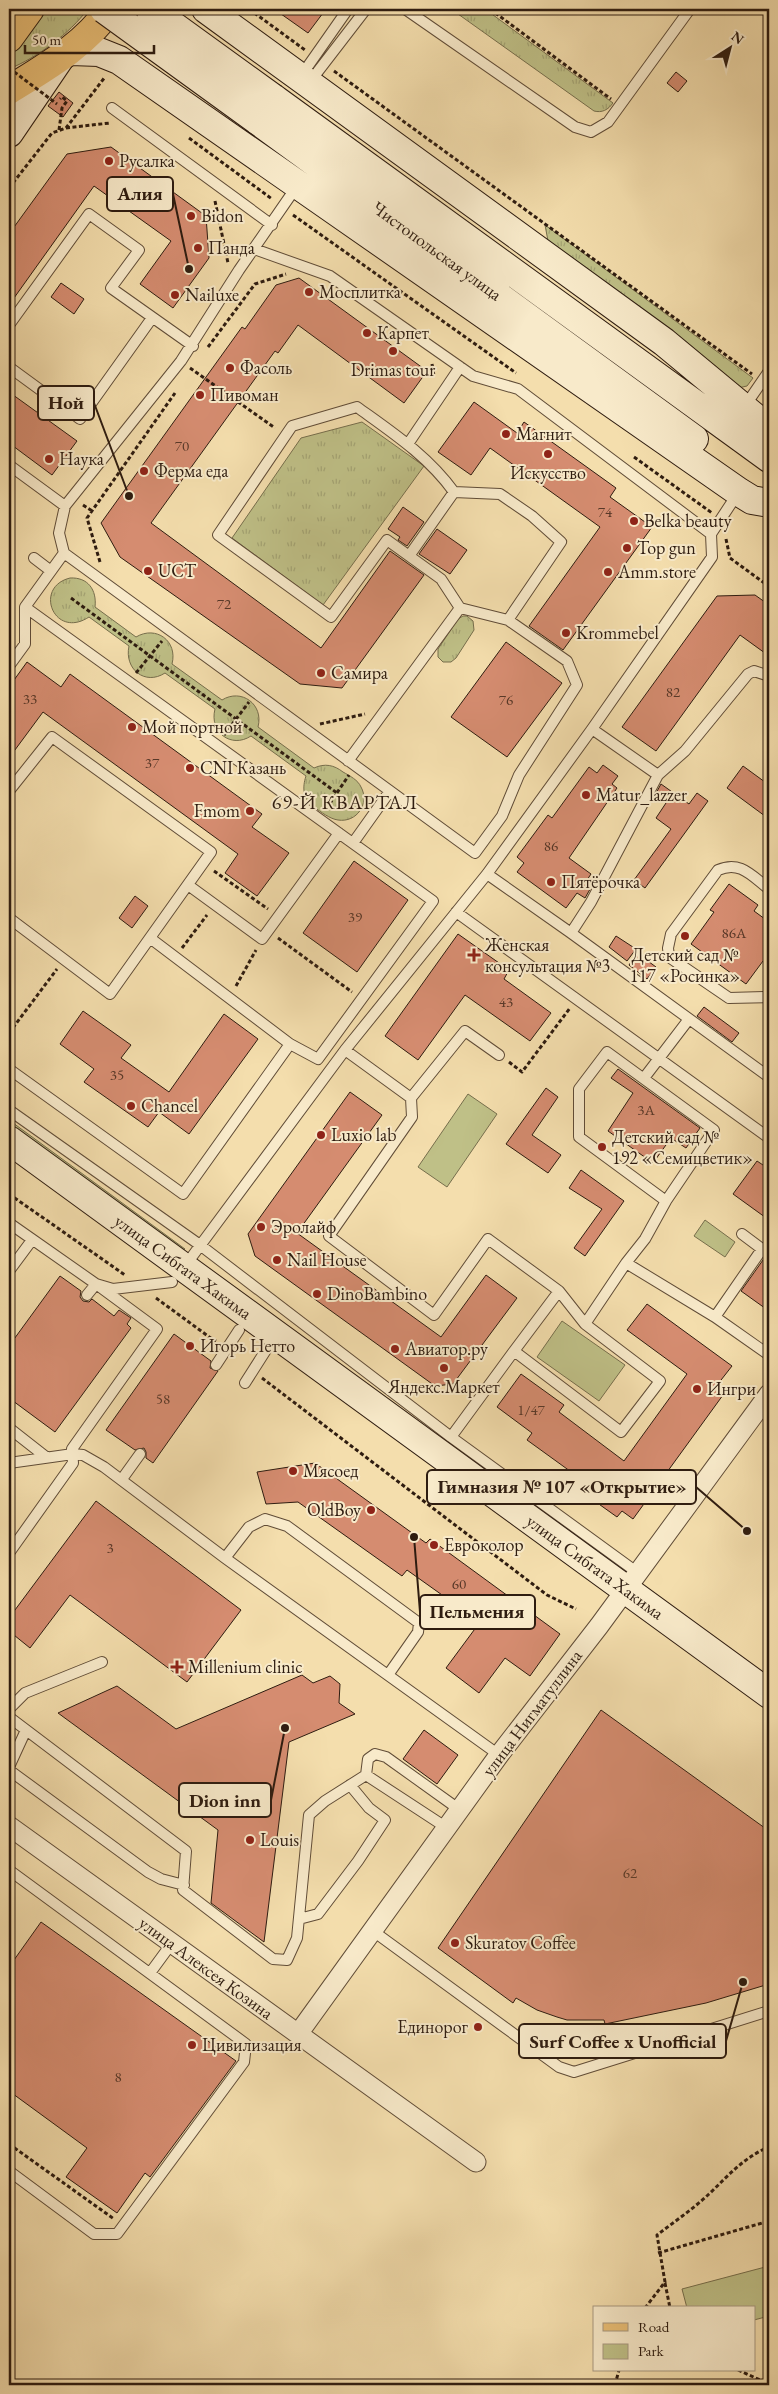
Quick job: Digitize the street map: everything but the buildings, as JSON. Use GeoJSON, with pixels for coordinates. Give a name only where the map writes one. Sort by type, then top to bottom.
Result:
{"type":"FeatureCollection","features":[{"type":"Feature","properties":{"kind":"main road"},"geometry":{"type":"LineString","coordinates":[[9,38],[30,9]]}},
{"type":"Feature","properties":{"kind":"main road","name":"Чистопольская улица"},"geometry":{"type":"LineString","coordinates":[[104,9],[769,494]]}},
{"type":"Feature","properties":{"kind":"main road"},"geometry":{"type":"LineString","coordinates":[[9,90],[65,54],[90,33],[110,9]]}},
{"type":"Feature","properties":{"kind":"main road","name":"Чистопольская улица"},"geometry":{"type":"LineString","coordinates":[[150,9],[769,458]]}},
{"type":"Feature","properties":{"kind":"main road"},"geometry":{"type":"LineString","coordinates":[[206,9],[230,27],[311,71],[664,342],[769,429]]}},
{"type":"Feature","properties":{"kind":"main road"},"geometry":{"type":"LineString","coordinates":[[180,103],[174,66],[177,54],[184,43],[191,34],[202,28],[212,26],[230,27]]}},
{"type":"Feature","properties":{"kind":"main road"},"geometry":{"type":"LineString","coordinates":[[65,54],[108,54],[180,103],[291,196],[739,492],[752,500],[769,503]]}},
{"type":"Feature","properties":{"kind":"main road"},"geometry":{"type":"LineString","coordinates":[[9,133],[65,54]]}},
{"type":"Feature","properties":{"kind":"main road","name":"улица Сибгата Хакима"},"geometry":{"type":"LineString","coordinates":[[9,1140],[178,1275],[235,1337],[262,1358],[626,1589],[769,1714]]}},
{"type":"Feature","properties":{"kind":"main road","name":"улица Сибгата Хакима"},"geometry":{"type":"LineString","coordinates":[[9,1163],[178,1275],[626,1589],[769,1694]]}},
{"type":"Feature","properties":{"kind":"street","name":"улица Нигматуллина"},"geometry":{"type":"LineString","coordinates":[[298,2034],[499,1756],[626,1589],[769,1394]]}},
{"type":"Feature","properties":{"kind":"street","name":"улица Алексея Козина"},"geometry":{"type":"LineString","coordinates":[[9,1826],[476,2162]]}},
{"type":"Feature","properties":{"kind":"lane"},"geometry":{"type":"LineString","coordinates":[[311,71],[348,9]]}},
{"type":"Feature","properties":{"kind":"lane"},"geometry":{"type":"LineString","coordinates":[[311,71],[366,9]]}},
{"type":"Feature","properties":{"kind":"lane"},"geometry":{"type":"LineString","coordinates":[[405,9],[574,127],[591,132],[608,122],[690,9]]}},
{"type":"Feature","properties":{"kind":"lane"},"geometry":{"type":"LineString","coordinates":[[112,108],[272,225]]}},
{"type":"Feature","properties":{"kind":"lane"},"geometry":{"type":"LineString","coordinates":[[291,196],[254,249],[193,346],[65,506],[59,533],[64,552],[475,853],[502,816],[520,775],[577,685],[567,661],[508,620],[460,608],[441,579],[387,540],[331,617],[218,535],[292,426],[357,407],[408,444],[439,472],[454,492]]}},
{"type":"Feature","properties":{"kind":"lane"},"geometry":{"type":"LineString","coordinates":[[9,325],[89,214],[139,250],[111,288],[193,346]]}},
{"type":"Feature","properties":{"kind":"lane"},"geometry":{"type":"LineString","coordinates":[[254,249],[330,276],[473,376],[518,390],[711,534]]}},
{"type":"Feature","properties":{"kind":"lane"},"geometry":{"type":"LineString","coordinates":[[9,367],[80,418],[152,318]]}},
{"type":"Feature","properties":{"kind":"lane"},"geometry":{"type":"LineString","coordinates":[[408,444],[460,367]]}},
{"type":"Feature","properties":{"kind":"lane"},"geometry":{"type":"LineString","coordinates":[[744,407],[769,371]]}},
{"type":"Feature","properties":{"kind":"lane"},"geometry":{"type":"LineString","coordinates":[[9,465],[65,506]]}},
{"type":"Feature","properties":{"kind":"lane"},"geometry":{"type":"LineString","coordinates":[[409,556],[454,492]]}},
{"type":"Feature","properties":{"kind":"lane"},"geometry":{"type":"LineString","coordinates":[[454,492],[500,494],[532,516],[561,542],[508,620]]}},
{"type":"Feature","properties":{"kind":"lane"},"geometry":{"type":"LineString","coordinates":[[96,1284],[113,1289],[140,1285],[178,1275],[345,1050],[487,874],[592,729],[712,557],[711,534],[739,492]]}},
{"type":"Feature","properties":{"kind":"lane"},"geometry":{"type":"LineString","coordinates":[[9,666],[25,644],[26,607],[64,552]]}},
{"type":"Feature","properties":{"kind":"lane"},"geometry":{"type":"LineString","coordinates":[[34,558],[51,570]]}},
{"type":"Feature","properties":{"kind":"lane"},"geometry":{"type":"LineString","coordinates":[[26,607],[433,901],[318,1059],[290,1044],[150,938]]}},
{"type":"Feature","properties":{"kind":"lane"},"geometry":{"type":"LineString","coordinates":[[351,764],[460,608]]}},
{"type":"Feature","properties":{"kind":"lane"},"geometry":{"type":"LineString","coordinates":[[571,933],[591,902],[658,775],[685,751],[748,674],[754,671],[769,676]]}},
{"type":"Feature","properties":{"kind":"lane"},"geometry":{"type":"LineString","coordinates":[[592,729],[658,775]]}},
{"type":"Feature","properties":{"kind":"lane"},"geometry":{"type":"LineString","coordinates":[[9,791],[52,736],[211,852],[110,994],[9,918]]}},
{"type":"Feature","properties":{"kind":"lane"},"geometry":{"type":"LineString","coordinates":[[353,843],[390,791]]}},
{"type":"Feature","properties":{"kind":"lane"},"geometry":{"type":"LineString","coordinates":[[188,885],[215,905],[265,935],[339,833]]}},
{"type":"Feature","properties":{"kind":"lane"},"geometry":{"type":"LineString","coordinates":[[769,889],[738,866],[726,866],[718,870],[671,934],[668,948],[669,957],[729,998],[769,997]]}},
{"type":"Feature","properties":{"kind":"lane"},"geometry":{"type":"LineString","coordinates":[[487,874],[769,1077]]}},
{"type":"Feature","properties":{"kind":"lane"},"geometry":{"type":"LineString","coordinates":[[456,912],[769,1138]]}},
{"type":"Feature","properties":{"kind":"lane"},"geometry":{"type":"LineString","coordinates":[[644,1078],[689,1019]]}},
{"type":"Feature","properties":{"kind":"lane"},"geometry":{"type":"LineString","coordinates":[[499,1055],[465,1030],[411,1098],[412,1117],[329,1236],[434,1315],[488,1239],[558,1291],[585,1324],[660,1381],[621,1432],[514,1351]]}},
{"type":"Feature","properties":{"kind":"lane"},"geometry":{"type":"LineString","coordinates":[[9,1069],[183,1194],[290,1044]]}},
{"type":"Feature","properties":{"kind":"lane"},"geometry":{"type":"LineString","coordinates":[[345,1050],[411,1098]]}},
{"type":"Feature","properties":{"kind":"lane"},"geometry":{"type":"LineString","coordinates":[[585,1324],[626,1263],[645,1239],[666,1201],[714,1130],[606,1052],[579,1089],[579,1137],[666,1201]]}},
{"type":"Feature","properties":{"kind":"lane"},"geometry":{"type":"LineString","coordinates":[[9,1110],[200,1245],[451,1437],[626,1589]]}},
{"type":"Feature","properties":{"kind":"lane"},"geometry":{"type":"LineString","coordinates":[[9,1222],[157,1329],[82,1433],[72,1449],[74,1454],[73,1464],[9,1553]]}},
{"type":"Feature","properties":{"kind":"lane"},"geometry":{"type":"LineString","coordinates":[[714,1318],[762,1249],[742,1234]]}},
{"type":"Feature","properties":{"kind":"lane"},"geometry":{"type":"LineString","coordinates":[[9,1271],[32,1240]]}},
{"type":"Feature","properties":{"kind":"lane"},"geometry":{"type":"LineString","coordinates":[[626,1263],[769,1355]]}},
{"type":"Feature","properties":{"kind":"lane"},"geometry":{"type":"LineString","coordinates":[[87,1295],[96,1284]]}},
{"type":"Feature","properties":{"kind":"lane"},"geometry":{"type":"LineString","coordinates":[[451,1437],[558,1291]]}},
{"type":"Feature","properties":{"kind":"lane"},"geometry":{"type":"LineString","coordinates":[[216,1365],[235,1337]]}},
{"type":"Feature","properties":{"kind":"lane"},"geometry":{"type":"LineString","coordinates":[[245,1383],[262,1358]]}},
{"type":"Feature","properties":{"kind":"lane"},"geometry":{"type":"LineString","coordinates":[[9,1428],[46,1457]]}},
{"type":"Feature","properties":{"kind":"lane"},"geometry":{"type":"LineString","coordinates":[[122,1479],[140,1454]]}},
{"type":"Feature","properties":{"kind":"lane"},"geometry":{"type":"LineString","coordinates":[[9,1463],[46,1457],[83,1455],[122,1479],[225,1558],[499,1756]]}},
{"type":"Feature","properties":{"kind":"lane"},"geometry":{"type":"LineString","coordinates":[[225,1558],[249,1527],[265,1519],[287,1526],[419,1623],[418,1632],[388,1675]]}},
{"type":"Feature","properties":{"kind":"lane"},"geometry":{"type":"LineString","coordinates":[[9,1709],[25,1693],[102,1662]]}},
{"type":"Feature","properties":{"kind":"lane"},"geometry":{"type":"LineString","coordinates":[[9,1717],[186,1851],[183,1890],[273,1959],[287,1960],[297,1938],[309,1815],[325,1801],[366,1774],[368,1759],[376,1754],[386,1757],[460,1810]]}},
{"type":"Feature","properties":{"kind":"lane"},"geometry":{"type":"LineString","coordinates":[[26,1730],[9,1769],[148,1872],[161,1879],[184,1884]]}},
{"type":"Feature","properties":{"kind":"lane"},"geometry":{"type":"LineString","coordinates":[[366,1774],[448,1828]]}},
{"type":"Feature","properties":{"kind":"lane"},"geometry":{"type":"LineString","coordinates":[[299,1919],[318,1914],[358,1861],[385,1820],[369,1808],[350,1785]]}},
{"type":"Feature","properties":{"kind":"lane"},"geometry":{"type":"LineString","coordinates":[[9,1870],[246,2044],[244,2062],[117,2234],[94,2234],[9,2171]]}},
{"type":"Feature","properties":{"kind":"lane"},"geometry":{"type":"LineString","coordinates":[[373,1931],[559,2066],[574,2072],[769,2011]]}},
{"type":"Feature","properties":{"kind":"lane"},"geometry":{"type":"LineString","coordinates":[[150,1973],[172,1943]]}},
{"type":"Feature","properties":{"kind":"path"},"geometry":{"type":"LineString","coordinates":[[249,9],[311,71],[762,382]]}},
{"type":"Feature","properties":{"kind":"path"},"geometry":{"type":"LineString","coordinates":[[490,9],[620,105]]}},
{"type":"Feature","properties":{"kind":"path"},"geometry":{"type":"LineString","coordinates":[[9,68],[56,104],[62,97],[67,101],[62,108],[59,130]]}},
{"type":"Feature","properties":{"kind":"path"},"geometry":{"type":"LineString","coordinates":[[66,128],[105,76],[113,82]]}},
{"type":"Feature","properties":{"kind":"path"},"geometry":{"type":"LineString","coordinates":[[9,188],[52,133],[66,128],[109,122],[116,128]]}},
{"type":"Feature","properties":{"kind":"path"},"geometry":{"type":"LineString","coordinates":[[183,133],[291,196],[518,375]]}},
{"type":"Feature","properties":{"kind":"path"},"geometry":{"type":"LineString","coordinates":[[223,206],[215,199],[228,267],[234,260]]}},
{"type":"Feature","properties":{"kind":"path"},"geometry":{"type":"LineString","coordinates":[[181,361],[286,436]]}},
{"type":"Feature","properties":{"kind":"path"},"geometry":{"type":"LineString","coordinates":[[632,456],[721,519],[730,558],[767,585],[769,581]]}},
{"type":"Feature","properties":{"kind":"path"},"geometry":{"type":"LineString","coordinates":[[71,598],[338,793]]}},
{"type":"Feature","properties":{"kind":"path"},"geometry":{"type":"LineString","coordinates":[[130,681],[170,630]]}},
{"type":"Feature","properties":{"kind":"path"},"geometry":{"type":"LineString","coordinates":[[217,744],[255,693]]}},
{"type":"Feature","properties":{"kind":"path"},"geometry":{"type":"LineString","coordinates":[[319,818],[338,793],[351,764]]}},
{"type":"Feature","properties":{"kind":"path"},"geometry":{"type":"LineString","coordinates":[[203,863],[279,916]]}},
{"type":"Feature","properties":{"kind":"path"},"geometry":{"type":"LineString","coordinates":[[176,957],[215,905]]}},
{"type":"Feature","properties":{"kind":"path"},"geometry":{"type":"LineString","coordinates":[[230,998],[265,935],[361,999]]}},
{"type":"Feature","properties":{"kind":"path"},"geometry":{"type":"LineString","coordinates":[[9,1033],[34,1003],[64,959]]}},
{"type":"Feature","properties":{"kind":"path"},"geometry":{"type":"LineString","coordinates":[[499,1055],[522,1072],[576,999]]}},
{"type":"Feature","properties":{"kind":"path"},"geometry":{"type":"LineString","coordinates":[[9,1194],[140,1285],[212,1340],[235,1337]]}},
{"type":"Feature","properties":{"kind":"path"},"geometry":{"type":"LineString","coordinates":[[262,1358],[261,1377],[547,1595],[576,1609]]}},
{"type":"Feature","properties":{"kind":"path"},"geometry":{"type":"LineString","coordinates":[[9,2144],[123,2226]]}},
{"type":"Feature","properties":{"kind":"path"},"geometry":{"type":"LineString","coordinates":[[670,2306],[658,2253],[657,2235],[701,2201],[733,2170],[756,2152],[769,2147]]}},
{"type":"Feature","properties":{"kind":"path"},"geometry":{"type":"LineString","coordinates":[[658,2253],[769,2221]]}},
{"type":"Feature","properties":{"kind":"path"},"geometry":{"type":"LineString","coordinates":[[647,2306],[665,2282]]}},
{"type":"Feature","properties":{"kind":"path"},"geometry":{"type":"LineString","coordinates":[[615,2385],[618,2372]]}},
{"type":"Feature","properties":{"kind":"path"},"geometry":{"type":"LineString","coordinates":[[742,2372],[769,2384]]}},
{"type":"Feature","properties":{"kind":"green space"},"geometry":{"type":"Polygon","coordinates":[[[37,9],[88,9],[72,27],[52,44],[31,58],[9,69],[9,48],[37,9]]]}},
{"type":"Feature","properties":{"kind":"green space"},"geometry":{"type":"Polygon","coordinates":[[[451,9],[485,9],[613,103],[605,110],[600,112],[594,111],[451,9]]]}},
{"type":"Feature","properties":{"kind":"green space"},"geometry":{"type":"Polygon","coordinates":[[[545,225],[753,378],[747,386],[738,388],[548,241],[545,225]]]}},
{"type":"Feature","properties":{"kind":"green space"},"geometry":{"type":"Polygon","coordinates":[[[362,422],[424,466],[323,605],[232,538],[301,438],[362,422]]]}},
{"type":"Feature","properties":{"kind":"green space"},"geometry":{"type":"Polygon","coordinates":[[[70,578],[86,582],[93,590],[95,607],[136,637],[151,633],[164,637],[172,648],[172,664],[222,700],[236,696],[249,700],[258,711],[258,727],[314,768],[326,765],[333,766],[356,780],[360,785],[364,799],[360,811],[345,820],[329,817],[310,804],[306,797],[304,785],[306,776],[251,736],[243,740],[236,740],[223,736],[215,725],[215,709],[165,673],[158,677],[150,678],[138,673],[130,662],[129,646],[89,617],[77,622],[66,622],[58,617],[52,610],[52,591],[59,583],[70,578]]]}},
{"type":"Feature","properties":{"kind":"green space"},"geometry":{"type":"Polygon","coordinates":[[[467,616],[473,621],[474,630],[456,658],[451,662],[443,662],[438,657],[438,649],[458,619],[467,616]]]}},
{"type":"Feature","properties":{"kind":"green space"},"geometry":{"type":"Polygon","coordinates":[[[468,1094],[497,1114],[447,1187],[418,1167],[468,1094]]]}},
{"type":"Feature","properties":{"kind":"green space"},"geometry":{"type":"Polygon","coordinates":[[[9,1120],[185,1249],[177,1251],[9,1128],[9,1120]]]}},
{"type":"Feature","properties":{"kind":"green space"},"geometry":{"type":"Polygon","coordinates":[[[705,1220],[735,1242],[725,1257],[694,1236],[705,1220]]]}},
{"type":"Feature","properties":{"kind":"green space"},"geometry":{"type":"Polygon","coordinates":[[[562,1321],[625,1365],[599,1401],[537,1357],[562,1321]]]}},
{"type":"Feature","properties":{"kind":"green space"},"geometry":{"type":"Polygon","coordinates":[[[769,2266],[769,2316],[756,2319],[756,2306],[686,2306],[682,2289],[769,2266]]]}},
{"type":"Feature","properties":{"kind":"place","name":"Русалка"},"geometry":{"type":"Point","coordinates":[109,161]}},
{"type":"Feature","properties":{"kind":"place","name":"Bidon"},"geometry":{"type":"Point","coordinates":[191,216]}},
{"type":"Feature","properties":{"kind":"place","name":"Панда"},"geometry":{"type":"Point","coordinates":[198,248]}},
{"type":"Feature","properties":{"kind":"place","name":"Алия"},"geometry":{"type":"Point","coordinates":[189,269]}},
{"type":"Feature","properties":{"kind":"place","name":"Мосплитка"},"geometry":{"type":"Point","coordinates":[309,292]}},
{"type":"Feature","properties":{"kind":"place","name":"Nailuxe"},"geometry":{"type":"Point","coordinates":[175,295]}},
{"type":"Feature","properties":{"kind":"place","name":"Карпет"},"geometry":{"type":"Point","coordinates":[367,333]}},
{"type":"Feature","properties":{"kind":"place","name":"Drimas tour"},"geometry":{"type":"Point","coordinates":[393,351]}},
{"type":"Feature","properties":{"kind":"place","name":"Фасоль"},"geometry":{"type":"Point","coordinates":[230,368]}},
{"type":"Feature","properties":{"kind":"place","name":"Пивоман"},"geometry":{"type":"Point","coordinates":[200,395]}},
{"type":"Feature","properties":{"kind":"place","name":"Магнит"},"geometry":{"type":"Point","coordinates":[506,434]}},
{"type":"Feature","properties":{"kind":"place","name":"Искусство"},"geometry":{"type":"Point","coordinates":[548,454]}},
{"type":"Feature","properties":{"kind":"place","name":"Наука"},"geometry":{"type":"Point","coordinates":[49,459]}},
{"type":"Feature","properties":{"kind":"place","name":"Ферма еда"},"geometry":{"type":"Point","coordinates":[144,471]}},
{"type":"Feature","properties":{"kind":"place","name":"Ной"},"geometry":{"type":"Point","coordinates":[129,496]}},
{"type":"Feature","properties":{"kind":"place","name":"Belka beauty"},"geometry":{"type":"Point","coordinates":[634,521]}},
{"type":"Feature","properties":{"kind":"place","name":"Top gun"},"geometry":{"type":"Point","coordinates":[627,548]}},
{"type":"Feature","properties":{"kind":"place","name":"UCT"},"geometry":{"type":"Point","coordinates":[148,571]}},
{"type":"Feature","properties":{"kind":"place","name":"Amm.store"},"geometry":{"type":"Point","coordinates":[608,572]}},
{"type":"Feature","properties":{"kind":"place","name":"Krommebel"},"geometry":{"type":"Point","coordinates":[566,633]}},
{"type":"Feature","properties":{"kind":"place","name":"Самира"},"geometry":{"type":"Point","coordinates":[321,673]}},
{"type":"Feature","properties":{"kind":"place","name":"Мой портной"},"geometry":{"type":"Point","coordinates":[132,727]}},
{"type":"Feature","properties":{"kind":"place","name":"CNI Казань"},"geometry":{"type":"Point","coordinates":[190,768]}},
{"type":"Feature","properties":{"kind":"place","name":"Matur_lazzer"},"geometry":{"type":"Point","coordinates":[586,795]}},
{"type":"Feature","properties":{"kind":"place","name":"Fmom"},"geometry":{"type":"Point","coordinates":[250,811]}},
{"type":"Feature","properties":{"kind":"place","name":"Пятёрочка"},"geometry":{"type":"Point","coordinates":[551,882]}},
{"type":"Feature","properties":{"kind":"place","name":"Детский сад № 117 «Росинка»"},"geometry":{"type":"Point","coordinates":[685,936]}},
{"type":"Feature","properties":{"kind":"place","name":"Женская консультация №3"},"geometry":{"type":"Point","coordinates":[474,955]}},
{"type":"Feature","properties":{"kind":"place","name":"Chancel"},"geometry":{"type":"Point","coordinates":[131,1106]}},
{"type":"Feature","properties":{"kind":"place","name":"Luxio lab"},"geometry":{"type":"Point","coordinates":[321,1135]}},
{"type":"Feature","properties":{"kind":"place","name":"Детский сад № 192 «Семицветик»"},"geometry":{"type":"Point","coordinates":[602,1147]}},
{"type":"Feature","properties":{"kind":"place","name":"Эролайф"},"geometry":{"type":"Point","coordinates":[261,1227]}},
{"type":"Feature","properties":{"kind":"place","name":"Nail House"},"geometry":{"type":"Point","coordinates":[277,1260]}},
{"type":"Feature","properties":{"kind":"place","name":"DinoBambino"},"geometry":{"type":"Point","coordinates":[317,1294]}},
{"type":"Feature","properties":{"kind":"place","name":"Игорь Нетто"},"geometry":{"type":"Point","coordinates":[190,1346]}},
{"type":"Feature","properties":{"kind":"place","name":"Авиатор.ру"},"geometry":{"type":"Point","coordinates":[395,1349]}},
{"type":"Feature","properties":{"kind":"place","name":"Яндекс.Маркет"},"geometry":{"type":"Point","coordinates":[444,1368]}},
{"type":"Feature","properties":{"kind":"place","name":"Ингри"},"geometry":{"type":"Point","coordinates":[697,1389]}},
{"type":"Feature","properties":{"kind":"place","name":"Мясоед"},"geometry":{"type":"Point","coordinates":[293,1471]}},
{"type":"Feature","properties":{"kind":"place","name":"OldBoy"},"geometry":{"type":"Point","coordinates":[371,1510]}},
{"type":"Feature","properties":{"kind":"place","name":"Гимназия № 107 «Открытие»"},"geometry":{"type":"Point","coordinates":[747,1531]}},
{"type":"Feature","properties":{"kind":"place","name":"Пельмения"},"geometry":{"type":"Point","coordinates":[414,1537]}},
{"type":"Feature","properties":{"kind":"place","name":"Евроколор"},"geometry":{"type":"Point","coordinates":[434,1545]}},
{"type":"Feature","properties":{"kind":"place","name":"Millenium clinic"},"geometry":{"type":"Point","coordinates":[177,1667]}},
{"type":"Feature","properties":{"kind":"place","name":"Dion inn"},"geometry":{"type":"Point","coordinates":[285,1728]}},
{"type":"Feature","properties":{"kind":"place","name":"Louis"},"geometry":{"type":"Point","coordinates":[250,1840]}},
{"type":"Feature","properties":{"kind":"place","name":"Skuratov Coffee"},"geometry":{"type":"Point","coordinates":[455,1943]}},
{"type":"Feature","properties":{"kind":"place","name":"Surf Coffee x Unofficial"},"geometry":{"type":"Point","coordinates":[743,1982]}},
{"type":"Feature","properties":{"kind":"place","name":"Единорог"},"geometry":{"type":"Point","coordinates":[478,2027]}},
{"type":"Feature","properties":{"kind":"place","name":"Цивилизация"},"geometry":{"type":"Point","coordinates":[192,2045]}},
{"type":"Feature","properties":{"kind":"district","name":"69-Й КВАРТАЛ"},"geometry":{"type":"Point","coordinates":[345,802]}}]}
